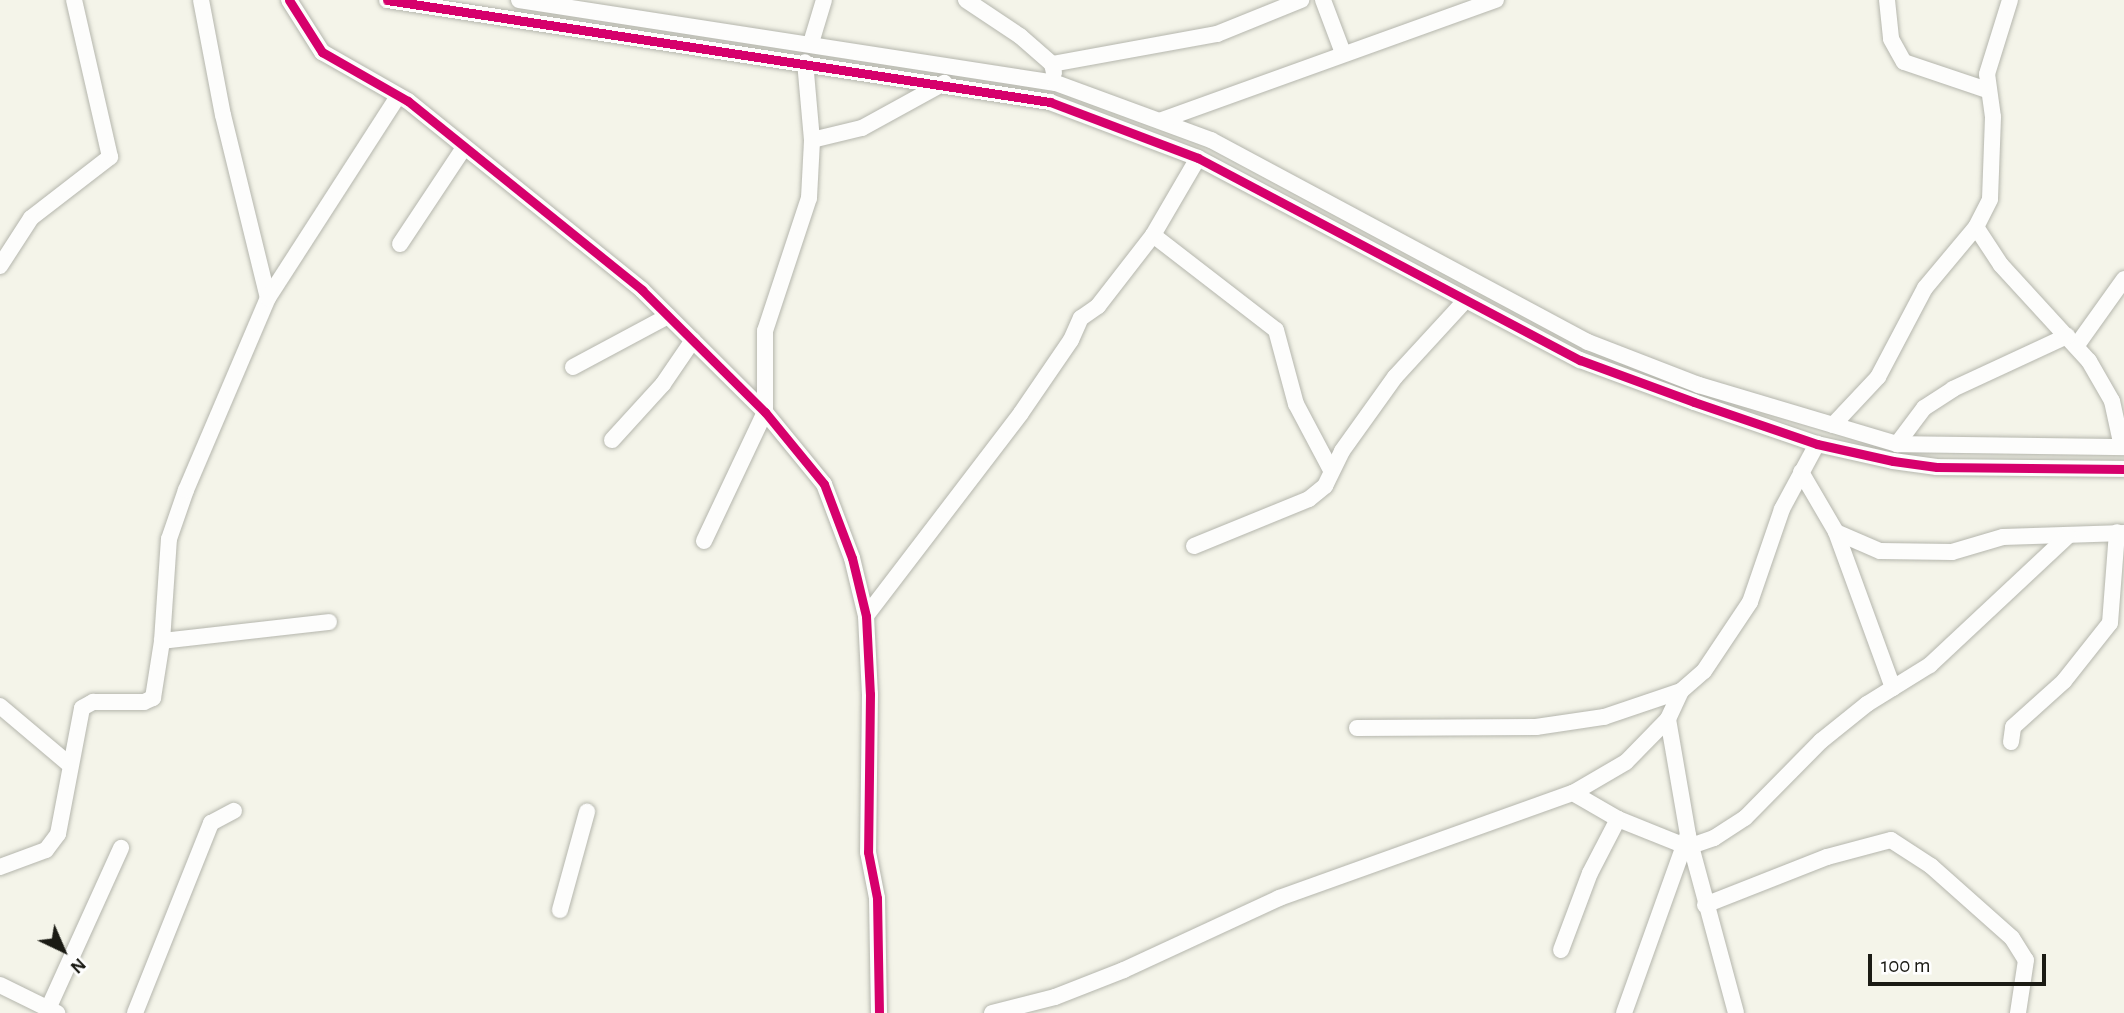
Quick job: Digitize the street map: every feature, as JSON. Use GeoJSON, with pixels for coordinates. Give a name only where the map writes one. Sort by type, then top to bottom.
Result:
{"type":"FeatureCollection","features":[{"type":"Feature","properties":{"kind":"street"},"geometry":{"type":"LineString","coordinates":[[0,265],[31,218],[110,157],[74,0]]}},
{"type":"Feature","properties":{"kind":"street"},"geometry":{"type":"LineString","coordinates":[[201,0],[223,115],[268,298]]}},
{"type":"Feature","properties":{"kind":"street"},"geometry":{"type":"LineString","coordinates":[[289,0],[322,52],[398,96],[463,149],[526,194],[668,316],[765,412],[830,496],[866,616],[870,694],[868,852],[877,898],[879,1013]]}},
{"type":"Feature","properties":{"kind":"street"},"geometry":{"type":"LineString","coordinates":[[387,0],[944,83],[1050,102],[1198,158],[1580,360],[1817,444],[1937,467],[2124,469]]}},
{"type":"Feature","properties":{"kind":"street"},"geometry":{"type":"LineString","coordinates":[[519,0],[811,43],[1056,83],[1211,140],[1588,342],[1699,384],[1897,444],[2123,447],[2112,401],[2072,340],[2001,265],[1976,227]]}},
{"type":"Feature","properties":{"kind":"street"},"geometry":{"type":"LineString","coordinates":[[811,43],[824,0]]}},
{"type":"Feature","properties":{"kind":"street"},"geometry":{"type":"LineString","coordinates":[[966,0],[1052,64],[1056,83],[1050,102]]}},
{"type":"Feature","properties":{"kind":"street"},"geometry":{"type":"LineString","coordinates":[[1052,64],[1217,34],[1301,0]]}},
{"type":"Feature","properties":{"kind":"street"},"geometry":{"type":"LineString","coordinates":[[1323,0],[1343,53]]}},
{"type":"Feature","properties":{"kind":"street"},"geometry":{"type":"LineString","coordinates":[[1162,120],[1496,0]]}},
{"type":"Feature","properties":{"kind":"street"},"geometry":{"type":"LineString","coordinates":[[1887,0],[1891,39],[1904,62],[1987,90]]}},
{"type":"Feature","properties":{"kind":"street"},"geometry":{"type":"LineString","coordinates":[[1833,425],[1878,377],[1924,288],[1976,227],[1992,184],[1993,117],[1987,90],[1987,74],[2010,0]]}},
{"type":"Feature","properties":{"kind":"street"},"geometry":{"type":"LineString","coordinates":[[704,541],[765,412],[765,331],[809,198],[812,140],[805,62]]}},
{"type":"Feature","properties":{"kind":"street"},"geometry":{"type":"LineString","coordinates":[[812,140],[862,128],[944,83]]}},
{"type":"Feature","properties":{"kind":"street"},"geometry":{"type":"LineString","coordinates":[[0,867],[52,844],[69,765],[87,703],[144,702],[153,698],[162,641],[169,539],[268,298],[398,96]]}},
{"type":"Feature","properties":{"kind":"street"},"geometry":{"type":"LineString","coordinates":[[400,244],[463,149]]}},
{"type":"Feature","properties":{"kind":"street"},"geometry":{"type":"LineString","coordinates":[[866,616],[1021,413],[1071,340],[1080,318],[1098,306],[1153,235],[1198,158]]}},
{"type":"Feature","properties":{"kind":"street"},"geometry":{"type":"LineString","coordinates":[[1153,235],[1276,330],[1296,404],[1331,470]]}},
{"type":"Feature","properties":{"kind":"street"},"geometry":{"type":"LineString","coordinates":[[1897,444],[1924,408],[1953,390],[2072,340],[2124,279]]}},
{"type":"Feature","properties":{"kind":"street"},"geometry":{"type":"LineString","coordinates":[[1194,546],[1309,499],[1325,486],[1331,470],[1395,377],[1465,301]]}},
{"type":"Feature","properties":{"kind":"street"},"geometry":{"type":"LineString","coordinates":[[573,367],[668,316]]}},
{"type":"Feature","properties":{"kind":"street"},"geometry":{"type":"LineString","coordinates":[[612,440],[663,384],[693,340]]}},
{"type":"Feature","properties":{"kind":"street"},"geometry":{"type":"LineString","coordinates":[[1357,728],[1536,727],[1604,716],[1681,691],[1704,671],[1750,602],[1782,509],[1817,444]]}},
{"type":"Feature","properties":{"kind":"street"},"geometry":{"type":"LineString","coordinates":[[1801,472],[1836,532],[1893,688]]}},
{"type":"Feature","properties":{"kind":"street"},"geometry":{"type":"LineString","coordinates":[[1836,532],[1880,551],[1952,552],[2003,537],[2120,532],[2118,595],[2110,623],[2064,681],[2013,727],[2011,742]]}},
{"type":"Feature","properties":{"kind":"street"},"geometry":{"type":"LineString","coordinates":[[1573,793],[1618,818],[1688,842],[1731,829],[1821,741],[1893,688],[1930,665],[2068,536]]}},
{"type":"Feature","properties":{"kind":"street"},"geometry":{"type":"LineString","coordinates":[[162,641],[329,622]]}},
{"type":"Feature","properties":{"kind":"street"},"geometry":{"type":"LineString","coordinates":[[992,1013],[1066,992],[1279,898],[1573,793],[1626,762],[1668,719],[1681,691]]}},
{"type":"Feature","properties":{"kind":"street"},"geometry":{"type":"LineString","coordinates":[[0,706],[69,765]]}},
{"type":"Feature","properties":{"kind":"street"},"geometry":{"type":"LineString","coordinates":[[1668,719],[1688,842],[1736,1013]]}},
{"type":"Feature","properties":{"kind":"street"},"geometry":{"type":"LineString","coordinates":[[135,1013],[211,823],[234,811]]}},
{"type":"Feature","properties":{"kind":"street"},"geometry":{"type":"LineString","coordinates":[[560,909],[587,812]]}},
{"type":"Feature","properties":{"kind":"street"},"geometry":{"type":"LineString","coordinates":[[1561,950],[1590,873],[1618,818]]}},
{"type":"Feature","properties":{"kind":"street"},"geometry":{"type":"LineString","coordinates":[[1706,905],[1827,857],[1891,840],[1931,866],[2012,939],[2026,960],[2018,1013]]}},
{"type":"Feature","properties":{"kind":"street"},"geometry":{"type":"LineString","coordinates":[[1624,1013],[1688,842]]}},
{"type":"Feature","properties":{"kind":"street"},"geometry":{"type":"LineString","coordinates":[[0,985],[52,1011],[121,848]]}},
{"type":"Feature","properties":{"kind":"cycle path"},"geometry":{"type":"LineString","coordinates":[[289,0],[322,52],[408,101],[642,290],[765,412],[824,484],[852,558],[866,616],[870,694],[868,852],[877,898],[879,1013]]}},
{"type":"Feature","properties":{"kind":"cycle path"},"geometry":{"type":"LineString","coordinates":[[387,0],[1050,102],[1198,158],[1580,360],[1694,402],[1817,444],[1893,461],[1937,467],[2124,469]]}}]}
